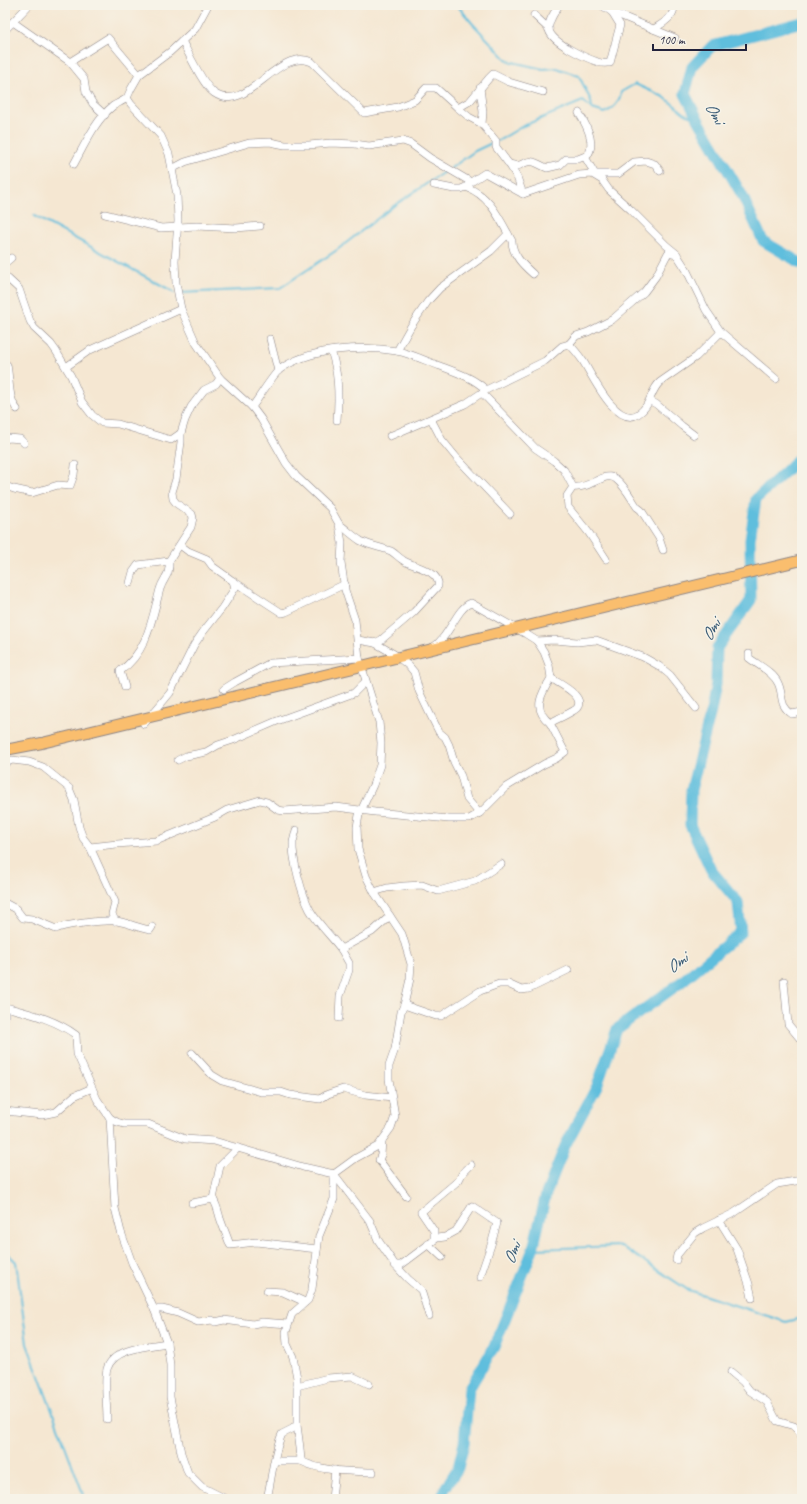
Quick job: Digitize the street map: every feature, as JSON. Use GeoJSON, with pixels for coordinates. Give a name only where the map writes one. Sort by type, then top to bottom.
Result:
{"type":"FeatureCollection","features":[{"type":"Feature","properties":{"kind":"highway"},"geometry":{"type":"LineString","coordinates":[[5,750],[97,730],[802,560]]}},
{"type":"Feature","properties":{"kind":"street"},"geometry":{"type":"LineString","coordinates":[[5,30],[29,5]]}},
{"type":"Feature","properties":{"kind":"street"},"geometry":{"type":"LineString","coordinates":[[74,164],[92,131],[105,115],[114,106],[127,98],[130,89],[139,75],[182,42],[195,29],[208,5]]}},
{"type":"Feature","properties":{"kind":"street"},"geometry":{"type":"LineString","coordinates":[[560,5],[548,25],[552,37],[574,52],[599,63],[610,63],[620,25],[612,12]]}},
{"type":"Feature","properties":{"kind":"street"},"geometry":{"type":"LineString","coordinates":[[601,5],[612,12],[675,38]]}},
{"type":"Feature","properties":{"kind":"street"},"geometry":{"type":"LineString","coordinates":[[654,29],[669,19],[675,10],[674,5]]}},
{"type":"Feature","properties":{"kind":"street"},"geometry":{"type":"LineString","coordinates":[[534,15],[549,29]]}},
{"type":"Feature","properties":{"kind":"street"},"geometry":{"type":"LineString","coordinates":[[13,22],[70,62],[84,79],[86,92],[93,104],[105,115]]}},
{"type":"Feature","properties":{"kind":"street"},"geometry":{"type":"LineString","coordinates":[[70,62],[108,38],[139,75]]}},
{"type":"Feature","properties":{"kind":"street"},"geometry":{"type":"LineString","coordinates":[[182,42],[204,80],[213,92],[222,97],[231,98],[239,95],[263,81],[280,66],[297,59],[305,59],[312,62],[364,113],[398,107],[415,100],[426,88],[436,88],[458,108],[482,124],[496,141],[496,147],[517,177],[523,194]]}},
{"type":"Feature","properties":{"kind":"street"},"geometry":{"type":"LineString","coordinates":[[458,108],[470,101],[493,74],[509,82],[543,92]]}},
{"type":"Feature","properties":{"kind":"street"},"geometry":{"type":"LineString","coordinates":[[480,88],[483,112],[482,124]]}},
{"type":"Feature","properties":{"kind":"street"},"geometry":{"type":"LineString","coordinates":[[127,98],[161,136],[169,154],[178,195],[175,269],[176,283],[181,309],[196,343],[220,378],[252,407],[261,419],[286,463],[296,476],[306,483],[330,508],[339,524],[342,543],[341,562],[345,584],[355,620],[359,658],[365,682],[379,722],[381,743],[380,765],[359,815],[357,827],[358,849],[366,876],[374,892],[402,934],[411,964],[410,979],[399,1024],[395,1049],[389,1066],[389,1079],[395,1116],[391,1128],[378,1146],[356,1158],[334,1174]]}},
{"type":"Feature","properties":{"kind":"street"},"geometry":{"type":"LineString","coordinates":[[509,164],[518,166],[527,161],[531,161],[547,168],[560,165],[566,159],[585,157],[590,152],[590,135],[579,113]]}},
{"type":"Feature","properties":{"kind":"street"},"geometry":{"type":"LineString","coordinates":[[172,169],[186,162],[249,144],[270,142],[285,145],[331,143],[369,146],[403,141],[411,144],[468,184],[490,202],[491,207],[498,214],[512,241],[512,246],[522,265],[533,274]]}},
{"type":"Feature","properties":{"kind":"street"},"geometry":{"type":"LineString","coordinates":[[585,157],[593,174],[602,180],[609,190],[677,255],[686,269],[706,310],[721,332],[776,379]]}},
{"type":"Feature","properties":{"kind":"street"},"geometry":{"type":"LineString","coordinates":[[434,185],[454,189],[468,184],[485,173],[523,194],[579,175],[618,174],[634,162],[646,161],[655,164],[660,172]]}},
{"type":"Feature","properties":{"kind":"street"},"geometry":{"type":"LineString","coordinates":[[105,214],[161,228],[197,226],[243,228],[260,226]]}},
{"type":"Feature","properties":{"kind":"street"},"geometry":{"type":"LineString","coordinates":[[397,351],[411,326],[428,301],[440,288],[491,251],[508,234]]}},
{"type":"Feature","properties":{"kind":"street"},"geometry":{"type":"LineString","coordinates":[[390,436],[465,404],[484,392],[545,361],[562,346],[569,344],[576,336],[588,332],[613,319],[644,292],[656,276],[668,253],[677,255]]}},
{"type":"Feature","properties":{"kind":"street"},"geometry":{"type":"LineString","coordinates":[[5,263],[11,258]]}},
{"type":"Feature","properties":{"kind":"street"},"geometry":{"type":"LineString","coordinates":[[5,276],[19,289],[26,313],[34,328],[51,344],[66,367],[82,402],[97,420],[102,423],[118,424],[171,440],[181,434]]}},
{"type":"Feature","properties":{"kind":"street"},"geometry":{"type":"LineString","coordinates":[[66,367],[90,350],[181,309]]}},
{"type":"Feature","properties":{"kind":"street"},"geometry":{"type":"LineString","coordinates":[[569,344],[576,351],[600,391],[613,407],[623,415],[630,417],[638,414],[650,401],[655,387],[670,374],[696,357],[721,332]]}},
{"type":"Feature","properties":{"kind":"street"},"geometry":{"type":"LineString","coordinates":[[270,339],[278,371]]}},
{"type":"Feature","properties":{"kind":"street"},"geometry":{"type":"LineString","coordinates":[[252,407],[278,371],[300,359],[331,351],[362,347],[397,351],[452,371],[479,383],[484,392],[535,448],[554,460],[564,470],[573,487]]}},
{"type":"Feature","properties":{"kind":"street"},"geometry":{"type":"LineString","coordinates":[[331,351],[337,380],[339,400],[337,420]]}},
{"type":"Feature","properties":{"kind":"street"},"geometry":{"type":"LineString","coordinates":[[5,364],[8,372],[13,404],[17,409]]}},
{"type":"Feature","properties":{"kind":"street"},"geometry":{"type":"LineString","coordinates":[[125,687],[120,671],[127,666],[137,654],[144,642],[151,624],[161,587],[170,571],[169,561],[191,527],[193,518],[192,514],[177,504],[173,499],[172,492],[176,480],[181,434],[185,420],[191,407],[204,390],[216,384],[220,378]]}},
{"type":"Feature","properties":{"kind":"street"},"geometry":{"type":"LineString","coordinates":[[650,401],[656,404],[694,435]]}},
{"type":"Feature","properties":{"kind":"street"},"geometry":{"type":"LineString","coordinates":[[431,419],[442,440],[510,514]]}},
{"type":"Feature","properties":{"kind":"street"},"geometry":{"type":"LineString","coordinates":[[5,439],[20,439],[24,443]]}},
{"type":"Feature","properties":{"kind":"street"},"geometry":{"type":"LineString","coordinates":[[5,486],[32,493],[58,485],[70,486],[74,476],[75,465]]}},
{"type":"Feature","properties":{"kind":"street"},"geometry":{"type":"LineString","coordinates":[[573,487],[580,488],[606,476],[611,476],[616,479],[637,507],[641,510],[660,538],[663,550]]}},
{"type":"Feature","properties":{"kind":"street"},"geometry":{"type":"LineString","coordinates":[[573,487],[567,496],[568,507],[589,533],[606,559]]}},
{"type":"Feature","properties":{"kind":"street"},"geometry":{"type":"LineString","coordinates":[[339,524],[361,540],[391,551],[406,562],[418,565],[427,570],[439,582],[438,586],[414,612],[381,640],[375,643]]}},
{"type":"Feature","properties":{"kind":"street"},"geometry":{"type":"LineString","coordinates":[[180,545],[188,551],[207,559],[212,566],[282,613],[345,584]]}},
{"type":"Feature","properties":{"kind":"street"},"geometry":{"type":"LineString","coordinates":[[130,583],[133,572],[138,565],[169,561]]}},
{"type":"Feature","properties":{"kind":"street"},"geometry":{"type":"LineString","coordinates":[[144,724],[170,693],[194,645],[235,588],[233,581]]}},
{"type":"Feature","properties":{"kind":"street"},"geometry":{"type":"LineString","coordinates":[[90,847],[156,841],[215,817],[227,810],[260,800],[278,810],[284,811],[336,807],[362,809],[375,812],[469,819],[479,813],[506,787],[565,752],[550,723],[545,719],[540,710],[540,702],[544,689],[551,678],[549,665],[537,641],[526,634],[471,603],[462,608],[443,639],[434,646],[414,656],[394,654]]}},
{"type":"Feature","properties":{"kind":"street"},"geometry":{"type":"LineString","coordinates":[[358,640],[375,643],[394,654],[414,672],[419,691],[429,712],[439,732],[449,745],[454,762],[461,776],[467,799],[479,813]]}},
{"type":"Feature","properties":{"kind":"street"},"geometry":{"type":"LineString","coordinates":[[537,641],[554,640],[577,642],[596,640],[643,657],[659,666],[670,676],[696,708]]}},
{"type":"Feature","properties":{"kind":"street"},"geometry":{"type":"LineString","coordinates":[[749,654],[749,658],[772,674],[778,683],[785,710],[792,714],[802,712]]}},
{"type":"Feature","properties":{"kind":"street"},"geometry":{"type":"LineString","coordinates":[[224,689],[270,663],[359,658]]}},
{"type":"Feature","properties":{"kind":"street"},"geometry":{"type":"LineString","coordinates":[[550,723],[577,709],[579,703],[578,698],[574,694],[551,678]]}},
{"type":"Feature","properties":{"kind":"street"},"geometry":{"type":"LineString","coordinates":[[178,760],[186,756],[206,752],[218,745],[277,721],[354,693],[365,682]]}},
{"type":"Feature","properties":{"kind":"street"},"geometry":{"type":"LineString","coordinates":[[5,763],[12,760],[29,762],[43,767],[69,788],[74,800],[79,827],[83,838],[90,847],[115,902],[112,914],[115,921]]}},
{"type":"Feature","properties":{"kind":"street"},"geometry":{"type":"LineString","coordinates":[[296,830],[293,842],[295,860],[302,891],[311,911],[349,963],[349,970],[340,996],[339,1018]]}},
{"type":"Feature","properties":{"kind":"street"},"geometry":{"type":"LineString","coordinates":[[374,892],[387,888],[404,886],[422,886],[438,890],[475,881],[501,864]]}},
{"type":"Feature","properties":{"kind":"street"},"geometry":{"type":"LineString","coordinates":[[5,904],[16,909],[23,918],[32,919],[56,929],[62,926],[115,921],[150,930],[152,927]]}},
{"type":"Feature","properties":{"kind":"street"},"geometry":{"type":"LineString","coordinates":[[340,949],[372,932],[390,916]]}},
{"type":"Feature","properties":{"kind":"street"},"geometry":{"type":"LineString","coordinates":[[404,1005],[436,1016],[441,1016],[480,991],[499,984],[508,984],[522,990],[529,989],[568,970]]}},
{"type":"Feature","properties":{"kind":"street"},"geometry":{"type":"LineString","coordinates":[[784,981],[788,1024],[802,1041]]}},
{"type":"Feature","properties":{"kind":"street"},"geometry":{"type":"LineString","coordinates":[[5,1007],[44,1017],[76,1035],[77,1054],[97,1099],[110,1118],[117,1122],[124,1124],[148,1124],[185,1138],[214,1141],[303,1167],[334,1174],[370,1221],[378,1240],[395,1264],[408,1279],[421,1290],[429,1316]]}},
{"type":"Feature","properties":{"kind":"street"},"geometry":{"type":"LineString","coordinates":[[192,1053],[212,1075],[222,1081],[261,1092],[281,1092],[290,1095],[320,1099],[328,1094],[343,1090],[365,1095],[392,1098]]}},
{"type":"Feature","properties":{"kind":"street"},"geometry":{"type":"LineString","coordinates":[[5,1111],[42,1114],[56,1112],[74,1096],[92,1088]]}},
{"type":"Feature","properties":{"kind":"street"},"geometry":{"type":"LineString","coordinates":[[110,1118],[115,1208],[121,1232],[132,1263],[154,1309],[167,1343],[170,1365],[170,1397],[181,1454],[188,1473],[202,1487],[226,1499]]}},
{"type":"Feature","properties":{"kind":"street"},"geometry":{"type":"LineString","coordinates":[[382,1141],[379,1160],[406,1196]]}},
{"type":"Feature","properties":{"kind":"street"},"geometry":{"type":"LineString","coordinates":[[238,1148],[220,1166],[214,1199],[218,1206],[220,1219],[230,1245],[256,1242],[317,1249]]}},
{"type":"Feature","properties":{"kind":"street"},"geometry":{"type":"LineString","coordinates":[[431,1242],[434,1231],[421,1212],[459,1180],[462,1174],[471,1165]]}},
{"type":"Feature","properties":{"kind":"street"},"geometry":{"type":"LineString","coordinates":[[301,1461],[297,1425],[297,1378],[293,1357],[287,1344],[286,1332],[292,1314],[308,1300],[312,1289],[319,1236],[334,1199],[334,1174]]}},
{"type":"Feature","properties":{"kind":"street"},"geometry":{"type":"LineString","coordinates":[[676,1260],[677,1255],[695,1233],[738,1210],[777,1184],[802,1180]]}},
{"type":"Feature","properties":{"kind":"street"},"geometry":{"type":"LineString","coordinates":[[192,1203],[214,1199]]}},
{"type":"Feature","properties":{"kind":"street"},"geometry":{"type":"LineString","coordinates":[[395,1264],[401,1265],[431,1242],[456,1231],[472,1206],[497,1223],[480,1277]]}},
{"type":"Feature","properties":{"kind":"street"},"geometry":{"type":"LineString","coordinates":[[719,1220],[737,1249],[749,1284],[752,1298]]}},
{"type":"Feature","properties":{"kind":"street"},"geometry":{"type":"LineString","coordinates":[[431,1242],[442,1257]]}},
{"type":"Feature","properties":{"kind":"street"},"geometry":{"type":"LineString","coordinates":[[267,1291],[283,1292],[306,1302]]}},
{"type":"Feature","properties":{"kind":"street"},"geometry":{"type":"LineString","coordinates":[[154,1309],[162,1309],[198,1322],[212,1320],[215,1322],[224,1320],[253,1324],[262,1322],[288,1324]]}},
{"type":"Feature","properties":{"kind":"street"},"geometry":{"type":"LineString","coordinates":[[107,1419],[107,1368],[111,1361],[117,1355],[136,1348],[167,1343]]}},
{"type":"Feature","properties":{"kind":"street"},"geometry":{"type":"LineString","coordinates":[[731,1372],[743,1382],[750,1391],[767,1402],[777,1421],[794,1426],[802,1436]]}},
{"type":"Feature","properties":{"kind":"street"},"geometry":{"type":"LineString","coordinates":[[297,1386],[328,1378],[352,1376],[369,1384]]}},
{"type":"Feature","properties":{"kind":"street"},"geometry":{"type":"LineString","coordinates":[[268,1499],[277,1445],[282,1434],[297,1425]]}},
{"type":"Feature","properties":{"kind":"street"},"geometry":{"type":"LineString","coordinates":[[275,1461],[301,1461],[310,1466],[335,1470],[374,1472]]}},
{"type":"Feature","properties":{"kind":"street"},"geometry":{"type":"LineString","coordinates":[[332,1499],[335,1470]]}},
{"type":"Feature","properties":{"kind":"waterway"},"geometry":{"type":"LineString","coordinates":[[457,5],[508,61],[543,69],[557,68],[579,76],[591,101],[592,109]]}},
{"type":"Feature","properties":{"kind":"waterway","name":"Omi"},"geometry":{"type":"LineString","coordinates":[[802,22],[712,46],[692,67],[685,94],[742,195],[763,241],[802,264]]}},
{"type":"Feature","properties":{"kind":"waterway"},"geometry":{"type":"LineString","coordinates":[[498,141],[523,126],[583,101],[592,109],[605,113],[616,104],[621,92],[635,84],[664,97],[684,113],[699,121]]}},
{"type":"Feature","properties":{"kind":"waterway"},"geometry":{"type":"LineString","coordinates":[[451,168],[475,151],[494,142]]}},
{"type":"Feature","properties":{"kind":"waterway"},"geometry":{"type":"LineString","coordinates":[[180,293],[280,288],[337,250],[395,205],[447,170]]}},
{"type":"Feature","properties":{"kind":"waterway"},"geometry":{"type":"LineString","coordinates":[[34,216],[174,292]]}},
{"type":"Feature","properties":{"kind":"waterway","name":"Omi"},"geometry":{"type":"LineString","coordinates":[[442,1499],[444,1490],[458,1468],[464,1443],[469,1389],[494,1347],[533,1249],[546,1194],[565,1146],[597,1086],[617,1029],[680,983],[741,932],[738,902],[711,870],[690,825],[691,790],[711,711],[716,684],[717,648],[751,600],[750,539],[756,499],[802,456]]}},
{"type":"Feature","properties":{"kind":"waterway"},"geometry":{"type":"LineString","coordinates":[[533,1249],[621,1246],[688,1290],[786,1322],[802,1318]]}},
{"type":"Feature","properties":{"kind":"waterway"},"geometry":{"type":"LineString","coordinates":[[5,1251],[16,1262],[27,1344],[85,1499]]}}]}
